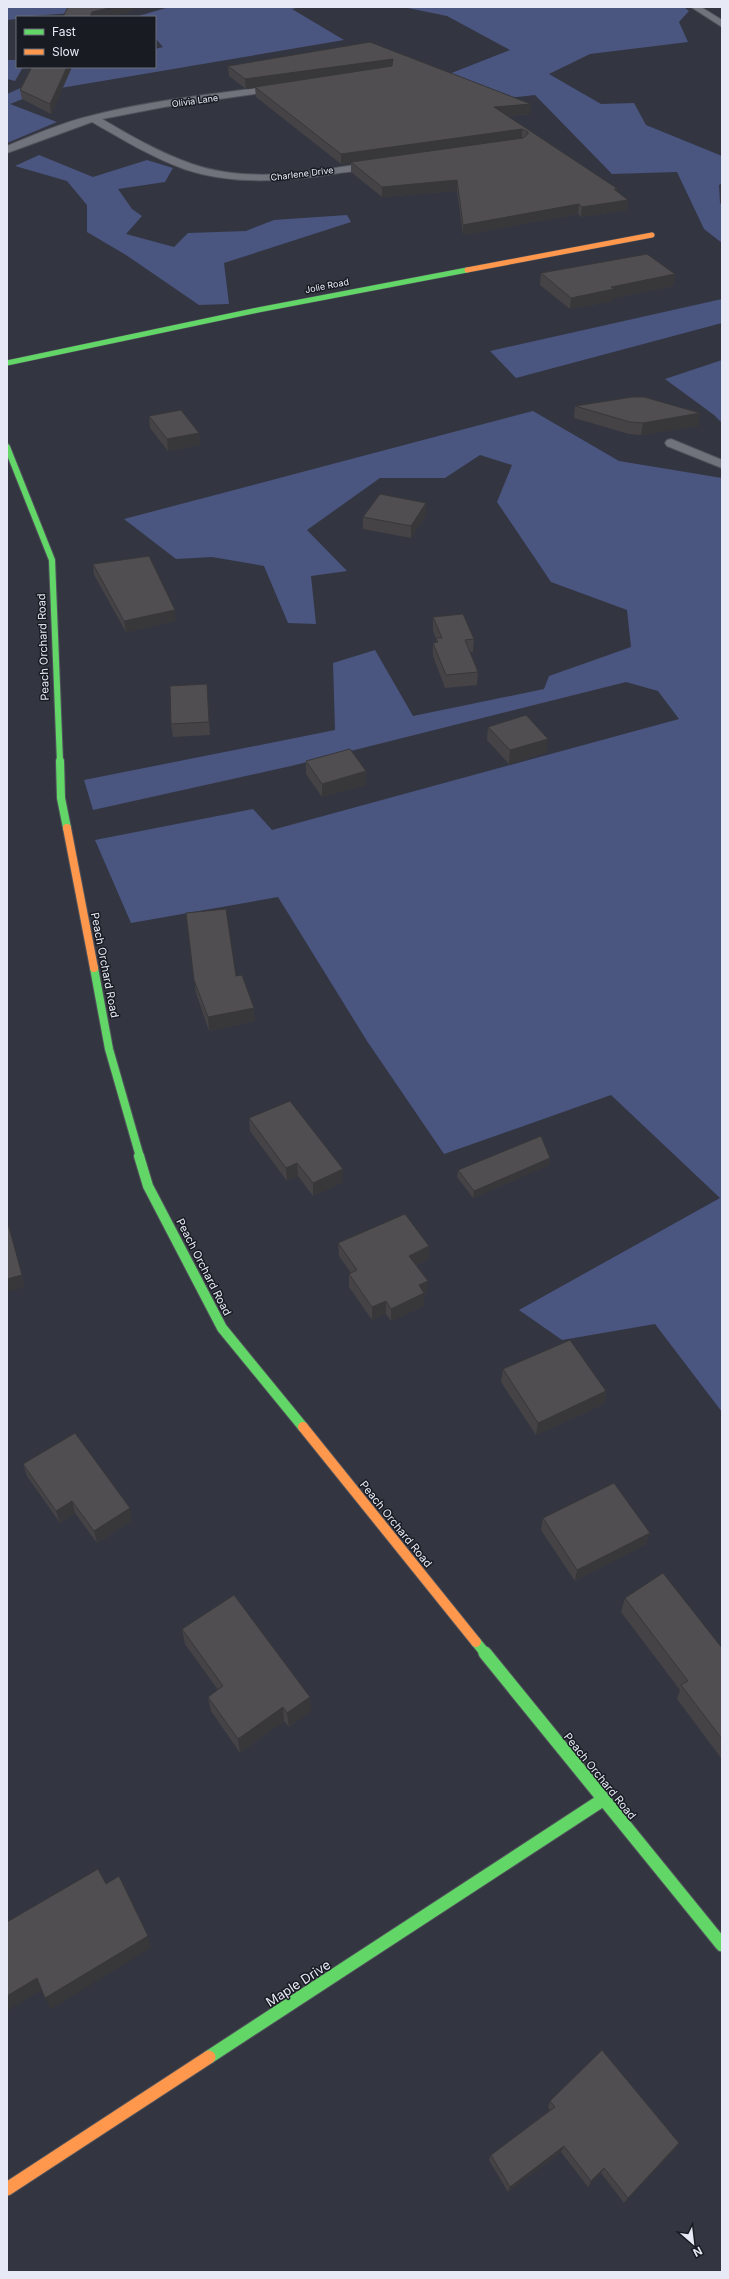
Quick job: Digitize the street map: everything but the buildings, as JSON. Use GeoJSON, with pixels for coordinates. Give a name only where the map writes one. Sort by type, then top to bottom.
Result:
{"type":"FeatureCollection","features":[{"type":"Feature","properties":{"kind":"street"},"geometry":{"type":"LineString","coordinates":[[695,7],[722,24]]}},
{"type":"Feature","properties":{"kind":"street","name":"Olivia Lane"},"geometry":{"type":"LineString","coordinates":[[7,150],[48,132],[93,118],[145,108],[294,86]]}},
{"type":"Feature","properties":{"kind":"street","name":"Charlene Drive"},"geometry":{"type":"LineString","coordinates":[[93,118],[163,157],[196,169],[232,177],[269,179],[394,162]]}},
{"type":"Feature","properties":{"kind":"street","name":"Jolie Road"},"geometry":{"type":"LineString","coordinates":[[7,363],[258,310],[652,235]]}},
{"type":"Feature","properties":{"kind":"street","name":"Peach Orchard Road"},"geometry":{"type":"LineString","coordinates":[[7,447],[52,560],[61,798],[109,1049],[148,1186],[222,1328],[722,1945]]}},
{"type":"Feature","properties":{"kind":"street","name":"Maple Drive"},"geometry":{"type":"LineString","coordinates":[[7,2189],[604,1799]]}},
{"type":"Feature","properties":{"kind":"lane"},"geometry":{"type":"LineString","coordinates":[[671,443],[722,464]]}},
{"type":"Feature","properties":{"kind":"shaded area"},"geometry":{"type":"Polygon","coordinates":[[[74,7],[73,13],[16,16],[16,19],[7,20],[7,8],[74,7]]]}},
{"type":"Feature","properties":{"kind":"shaded area"},"geometry":{"type":"Polygon","coordinates":[[[169,7],[301,7],[292,9],[344,40],[43,91],[10,104],[57,122],[7,143],[7,94],[65,68],[156,68],[156,49],[163,47],[156,39],[156,16],[138,16],[169,7]]]}},
{"type":"Feature","properties":{"kind":"shaded area"},"geometry":{"type":"Polygon","coordinates":[[[403,7],[684,7],[689,11],[679,22],[688,42],[590,54],[549,74],[601,104],[634,103],[646,125],[722,156],[722,183],[719,185],[720,203],[722,205],[722,243],[704,229],[677,172],[612,174],[535,95],[507,98],[449,74],[510,50],[447,16],[403,7]]]}},
{"type":"Feature","properties":{"kind":"shaded area"},"geometry":{"type":"Polygon","coordinates":[[[7,60],[16,60],[16,68],[22,68],[15,81],[7,79],[7,60]]]}},
{"type":"Feature","properties":{"kind":"shaded area"},"geometry":{"type":"Polygon","coordinates":[[[39,155],[93,177],[147,160],[173,168],[165,182],[118,189],[132,209],[142,216],[126,234],[174,247],[188,233],[246,231],[274,220],[347,215],[351,222],[224,263],[229,304],[199,305],[126,255],[87,232],[87,205],[67,181],[15,166],[39,155]]]}},
{"type":"Feature","properties":{"kind":"shaded area"},"geometry":{"type":"Polygon","coordinates":[[[722,299],[722,323],[516,378],[490,351],[722,299]]]}},
{"type":"Feature","properties":{"kind":"shaded area"},"geometry":{"type":"Polygon","coordinates":[[[722,360],[722,423],[714,415],[665,379],[722,360]]]}},
{"type":"Feature","properties":{"kind":"shaded area"},"geometry":{"type":"Polygon","coordinates":[[[533,411],[619,461],[722,478],[722,1412],[655,1324],[562,1340],[519,1310],[720,1198],[611,1095],[444,1154],[367,1041],[278,897],[131,923],[95,840],[253,809],[272,830],[679,719],[658,691],[626,682],[291,766],[93,810],[84,780],[335,730],[333,663],[375,650],[413,716],[544,689],[549,676],[631,647],[627,610],[551,582],[497,502],[512,465],[480,455],[445,478],[380,478],[307,530],[347,571],[311,576],[316,624],[288,623],[264,566],[212,557],[176,559],[124,519],[533,411]]]}},
{"type":"Feature","properties":{"kind":"traffic: fast"},"geometry":{"type":"LineString","coordinates":[[7,363],[258,310],[467,270]]}},
{"type":"Feature","properties":{"kind":"traffic: fast"},"geometry":{"type":"LineString","coordinates":[[7,447],[52,560],[61,798],[67,828]]}},
{"type":"Feature","properties":{"kind":"traffic: fast"},"geometry":{"type":"LineString","coordinates":[[94,968],[109,1049],[148,1186],[222,1328],[303,1427]]}},
{"type":"Feature","properties":{"kind":"traffic: fast"},"geometry":{"type":"LineString","coordinates":[[476,1642],[722,1945]]}},
{"type":"Feature","properties":{"kind":"traffic: fast"},"geometry":{"type":"LineString","coordinates":[[209,2057],[604,1799]]}},
{"type":"Feature","properties":{"kind":"traffic: slow"},"geometry":{"type":"LineString","coordinates":[[467,270],[652,235]]}},
{"type":"Feature","properties":{"kind":"traffic: slow"},"geometry":{"type":"LineString","coordinates":[[67,828],[94,968]]}},
{"type":"Feature","properties":{"kind":"traffic: slow"},"geometry":{"type":"LineString","coordinates":[[303,1427],[476,1642]]}},
{"type":"Feature","properties":{"kind":"traffic: slow"},"geometry":{"type":"LineString","coordinates":[[7,2189],[209,2057]]}}]}
